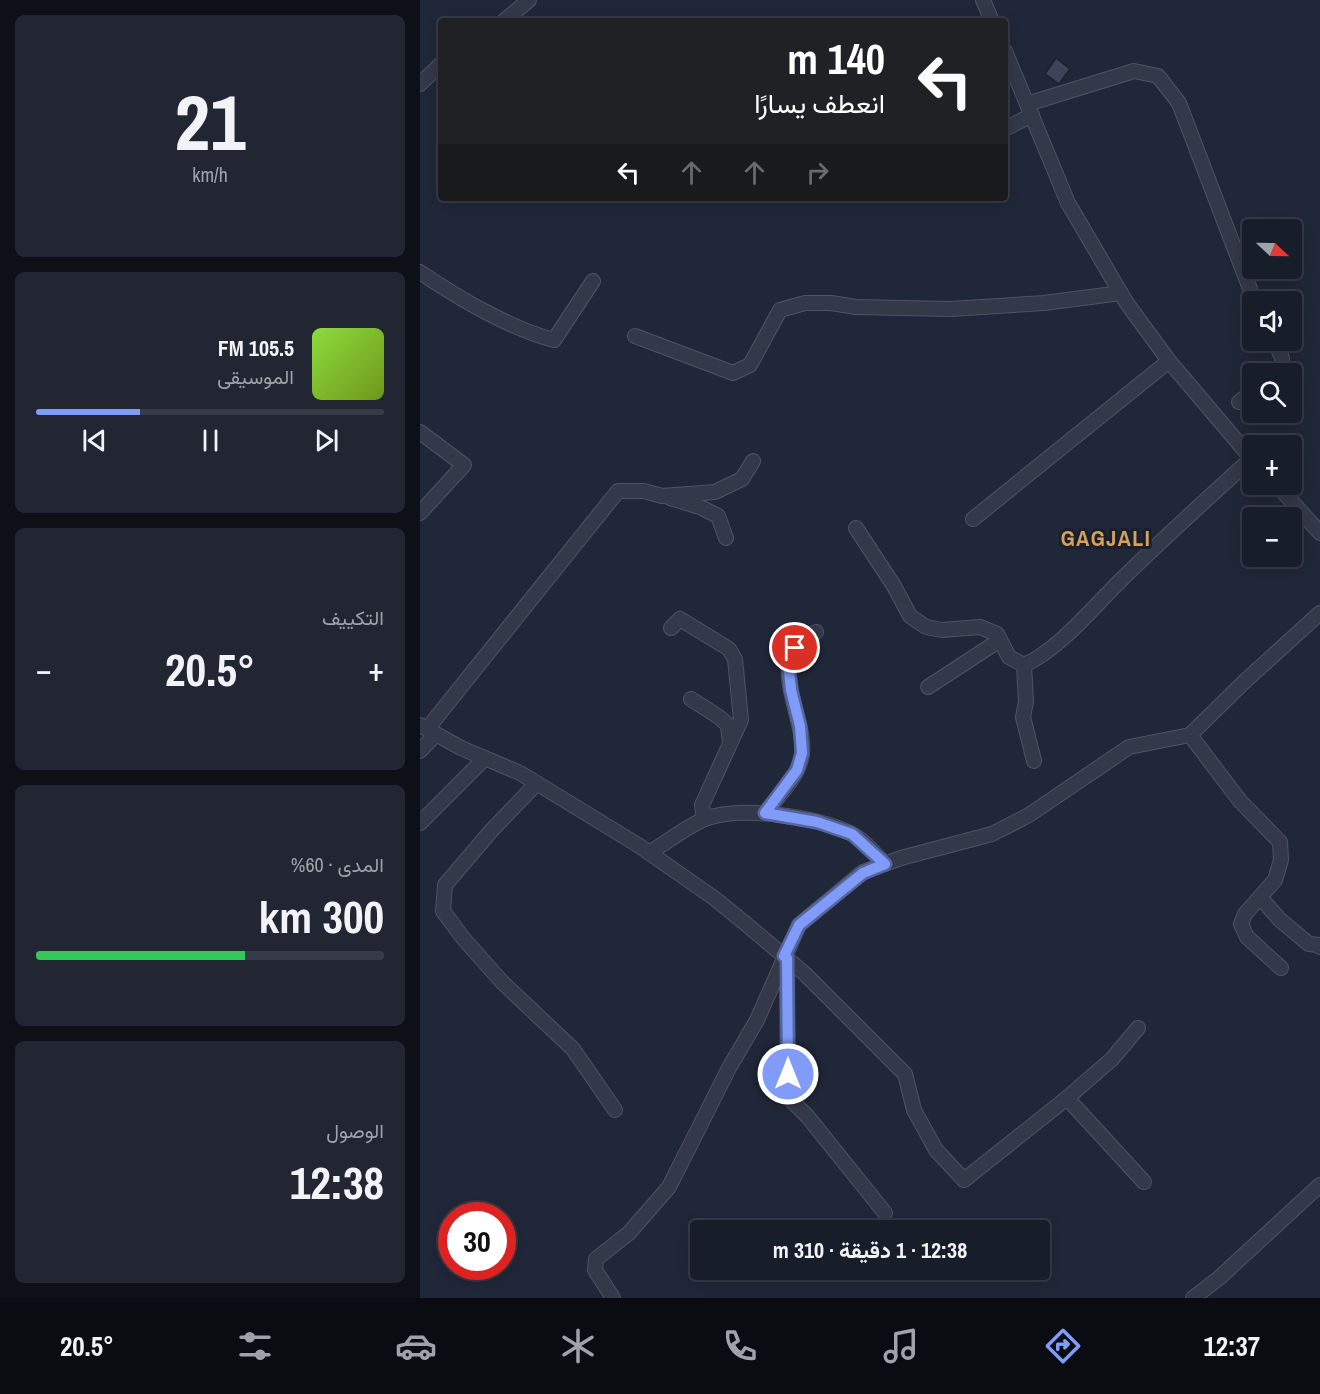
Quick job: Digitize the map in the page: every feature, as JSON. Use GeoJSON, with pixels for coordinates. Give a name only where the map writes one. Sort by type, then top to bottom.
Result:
{"type":"FeatureCollection","features":[{"type":"Feature","properties":{"kind":"street"},"geometry":{"type":"LineString","coordinates":[[508,18],[529,0]]}},
{"type":"Feature","properties":{"kind":"street"},"geometry":{"type":"LineString","coordinates":[[983,0],[991,18]]}},
{"type":"Feature","properties":{"kind":"street"},"geometry":{"type":"LineString","coordinates":[[1008,58],[1068,203],[1121,293],[1169,361],[1242,446]]}},
{"type":"Feature","properties":{"kind":"street"},"geometry":{"type":"LineString","coordinates":[[420,84],[438,67]]}},
{"type":"Feature","properties":{"kind":"street"},"geometry":{"type":"LineString","coordinates":[[1008,126],[1029,109],[1134,71],[1158,76],[1179,103],[1251,291]]}},
{"type":"Feature","properties":{"kind":"street"},"geometry":{"type":"LineString","coordinates":[[420,272],[533,335],[554,340],[593,281]]}},
{"type":"Feature","properties":{"kind":"street"},"geometry":{"type":"LineString","coordinates":[[635,336],[733,373],[750,365],[780,310],[805,303],[831,303],[856,307],[950,309],[1044,303],[1121,293]]}},
{"type":"Feature","properties":{"kind":"street"},"geometry":{"type":"LineString","coordinates":[[973,519],[1169,361]]}},
{"type":"Feature","properties":{"kind":"street"},"geometry":{"type":"LineString","coordinates":[[420,432],[464,465],[420,513]]}},
{"type":"Feature","properties":{"kind":"street"},"geometry":{"type":"LineString","coordinates":[[662,496],[715,492],[742,479],[753,461]]}},
{"type":"Feature","properties":{"kind":"street"},"geometry":{"type":"LineString","coordinates":[[1024,665],[1036,660],[1059,640],[1242,467]]}},
{"type":"Feature","properties":{"kind":"street"},"geometry":{"type":"LineString","coordinates":[[420,751],[428,730],[618,491],[644,491],[700,507],[718,516],[726,538]]}},
{"type":"Feature","properties":{"kind":"street"},"geometry":{"type":"LineString","coordinates":[[1286,495],[1320,533]]}},
{"type":"Feature","properties":{"kind":"street"},"geometry":{"type":"LineString","coordinates":[[855,528],[894,586],[910,616],[926,627],[942,630],[980,627],[997,634],[1009,657],[1024,665]]}},
{"type":"Feature","properties":{"kind":"street"},"geometry":{"type":"LineString","coordinates":[[613,1298],[595,1270],[596,1259],[629,1233],[669,1186],[729,1068],[757,1020],[799,925],[863,873],[901,858],[992,834],[1029,815],[1129,747],[1190,735],[1320,613]]}},
{"type":"Feature","properties":{"kind":"street"},"geometry":{"type":"LineString","coordinates":[[671,628],[680,620],[688,623],[729,649],[735,659],[741,720],[702,805],[704,819]]}},
{"type":"Feature","properties":{"kind":"street"},"geometry":{"type":"LineString","coordinates":[[765,813],[797,770],[800,762],[802,753],[800,726],[791,690],[788,661],[795,648],[816,632]]}},
{"type":"Feature","properties":{"kind":"street"},"geometry":{"type":"LineString","coordinates":[[928,687],[1000,640]]}},
{"type":"Feature","properties":{"kind":"street"},"geometry":{"type":"LineString","coordinates":[[1024,665],[1026,702],[1023,717],[1034,760]]}},
{"type":"Feature","properties":{"kind":"street"},"geometry":{"type":"LineString","coordinates":[[691,699],[720,717],[728,725],[730,743]]}},
{"type":"Feature","properties":{"kind":"street"},"geometry":{"type":"LineString","coordinates":[[428,730],[520,773],[650,853],[714,898],[785,957],[804,973],[905,1074],[914,1110],[936,1150],[964,1180],[1113,1059],[1138,1028]]}},
{"type":"Feature","properties":{"kind":"street"},"geometry":{"type":"LineString","coordinates":[[1190,735],[1240,801],[1280,842],[1281,861],[1275,880],[1245,914],[1241,924],[1247,937],[1281,968]]}},
{"type":"Feature","properties":{"kind":"street"},"geometry":{"type":"LineString","coordinates":[[420,824],[485,758]]}},
{"type":"Feature","properties":{"kind":"street"},"geometry":{"type":"LineString","coordinates":[[536,784],[491,831],[445,885],[443,911],[502,982],[573,1048],[615,1110]]}},
{"type":"Feature","properties":{"kind":"street"},"geometry":{"type":"LineString","coordinates":[[650,853],[704,819],[730,813],[765,813],[817,822],[852,834],[885,864]]}},
{"type":"Feature","properties":{"kind":"street"},"geometry":{"type":"LineString","coordinates":[[1260,897],[1280,920],[1309,944],[1320,947]]}},
{"type":"Feature","properties":{"kind":"street"},"geometry":{"type":"LineString","coordinates":[[785,957],[788,1097],[808,1118],[885,1213]]}},
{"type":"Feature","properties":{"kind":"street"},"geometry":{"type":"LineString","coordinates":[[1066,1098],[1144,1182]]}},
{"type":"Feature","properties":{"kind":"street"},"geometry":{"type":"LineString","coordinates":[[1193,1298],[1219,1278],[1320,1185]]}},
{"type":"Feature","properties":{"kind":"building"},"geometry":{"type":"Polygon","coordinates":[[[1056,58],[1070,69],[1059,84],[1045,74],[1056,58]]]}},
{"type":"Feature","properties":{"kind":"district","name":"GAGJALI"},"geometry":{"type":"Point","coordinates":[1106,538]}},
{"type":"Feature","properties":{"kind":"route"},"geometry":{"type":"LineString","coordinates":[[788,1074],[787,958],[784,956],[799,925],[863,873],[885,864],[852,834],[817,822],[765,813],[797,770],[802,753],[800,726],[791,690],[788,661],[795,648]]}}]}
